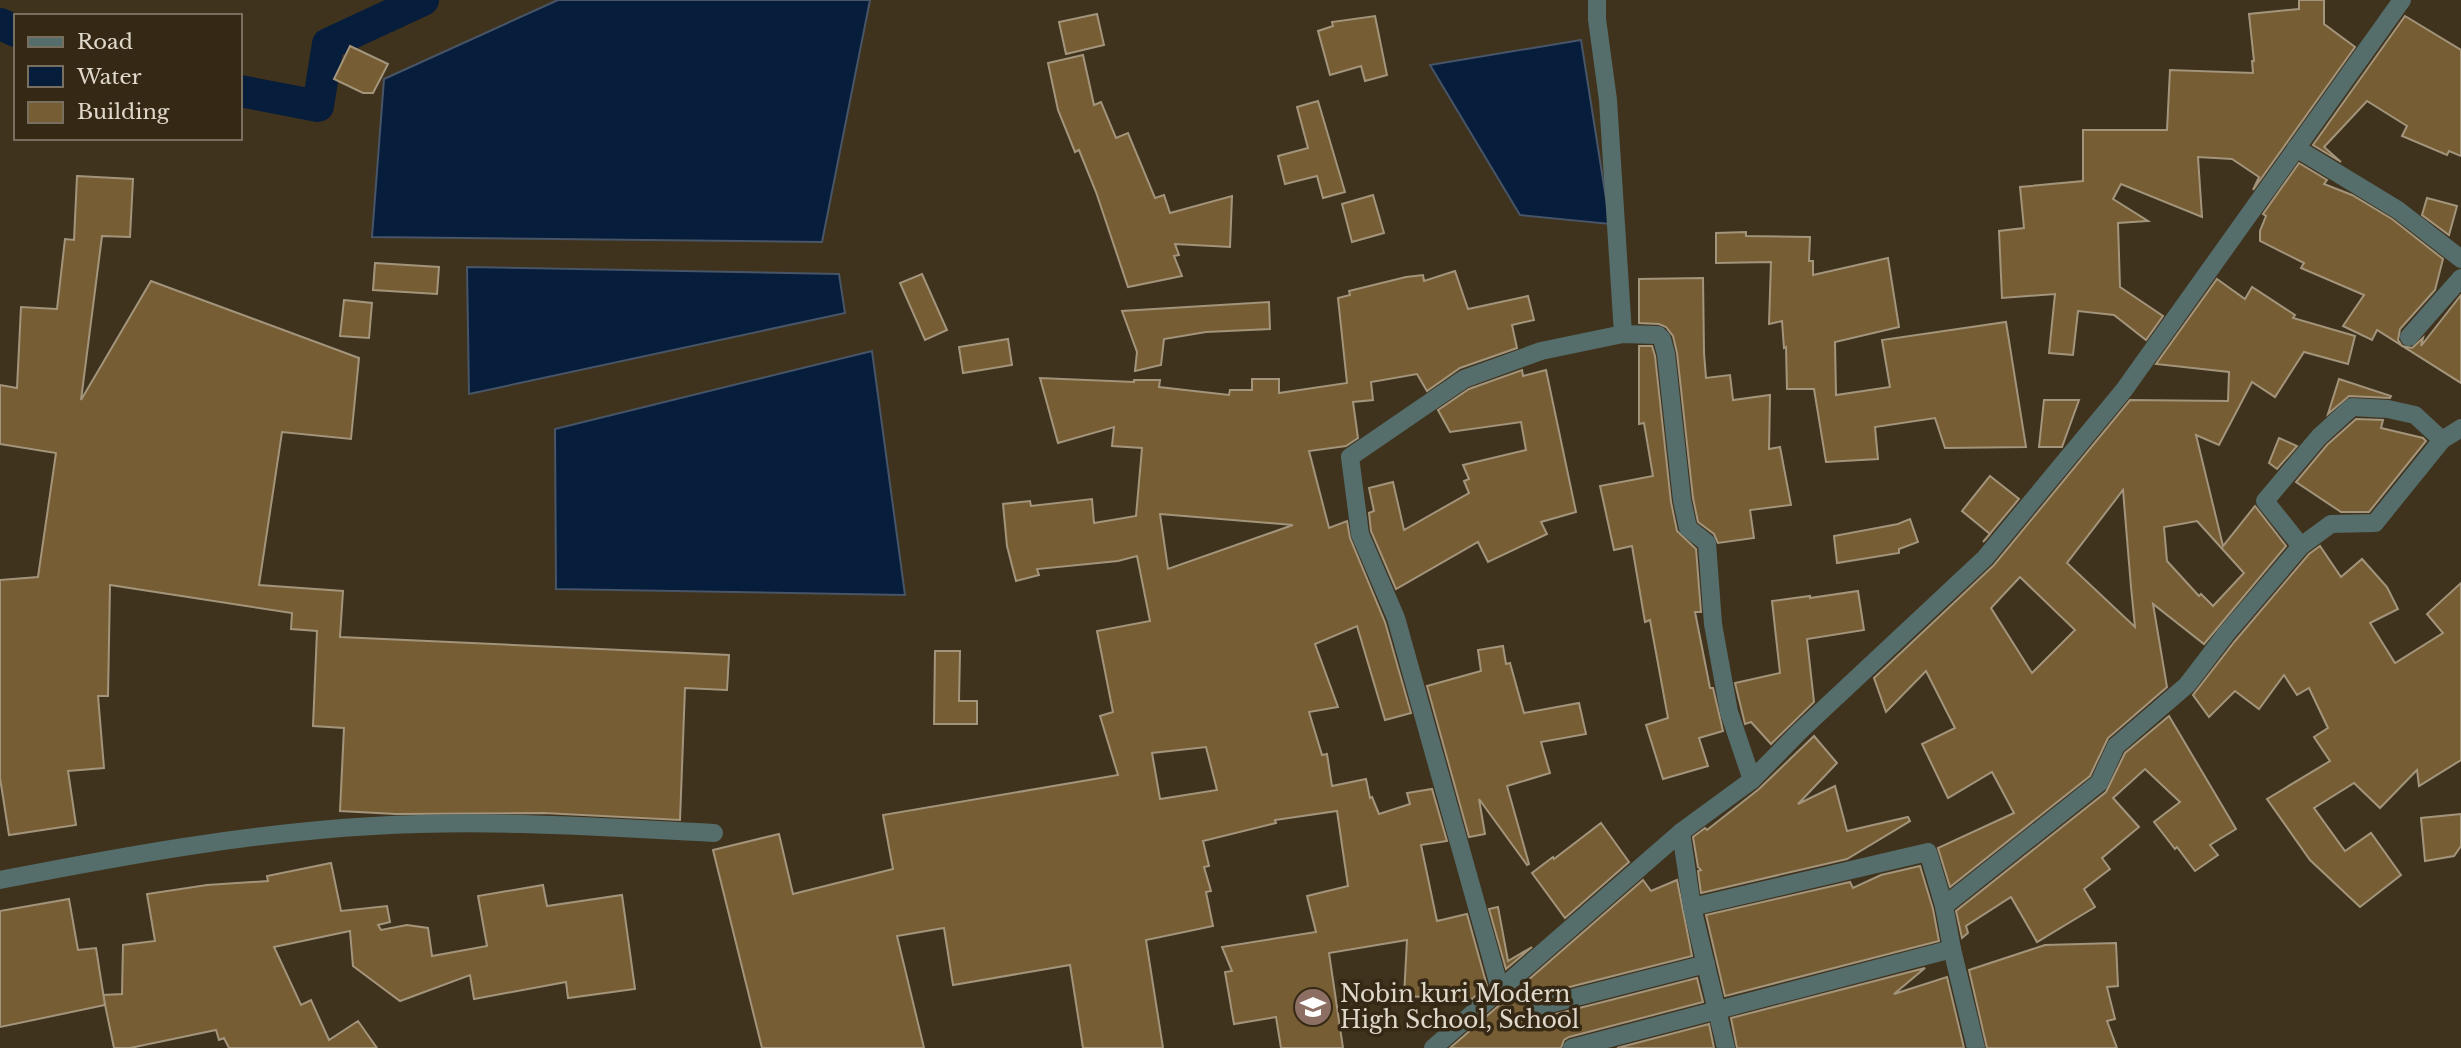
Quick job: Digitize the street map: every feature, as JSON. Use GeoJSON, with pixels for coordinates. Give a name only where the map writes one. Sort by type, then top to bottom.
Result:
{"type":"FeatureCollection","features":[{"type":"Feature","properties":{"kind":"street"},"geometry":{"type":"LineString","coordinates":[[1597,0],[1608,100],[1623,334]]}},
{"type":"Feature","properties":{"kind":"street"},"geometry":{"type":"LineString","coordinates":[[1433,1048],[1681,832],[1752,780],[1800,731],[1985,558],[2124,390],[2402,0]]}},
{"type":"Feature","properties":{"kind":"street"},"geometry":{"type":"LineString","coordinates":[[2296,148],[2398,210],[2461,259]]}},
{"type":"Feature","properties":{"kind":"street"},"geometry":{"type":"LineString","coordinates":[[2409,337],[2461,278]]}},
{"type":"Feature","properties":{"kind":"street"},"geometry":{"type":"LineString","coordinates":[[1500,989],[1396,618],[1360,534],[1350,457],[1464,379],[1541,351],[1623,334],[1658,335],[1662,339],[1666,354],[1682,500],[1688,528],[1707,543],[1713,624],[1729,712],[1752,780]]}},
{"type":"Feature","properties":{"kind":"street"},"geometry":{"type":"LineString","coordinates":[[2301,545],[2265,501],[2319,437],[2352,407],[2388,409],[2415,415],[2442,440]]}},
{"type":"Feature","properties":{"kind":"street"},"geometry":{"type":"LineString","coordinates":[[1944,906],[2099,783],[2116,746],[2187,685],[2301,545],[2331,524],[2375,523],[2442,440],[2461,428]]}},
{"type":"Feature","properties":{"kind":"street"},"geometry":{"type":"LineString","coordinates":[[0,880],[96,861],[253,836],[375,826],[522,823],[714,833]]}},
{"type":"Feature","properties":{"kind":"street"},"geometry":{"type":"LineString","coordinates":[[1681,832],[1692,907],[1726,1048]]}},
{"type":"Feature","properties":{"kind":"street"},"geometry":{"type":"LineString","coordinates":[[1692,907],[1928,852],[1944,906],[1972,1047]]}},
{"type":"Feature","properties":{"kind":"street"},"geometry":{"type":"LineString","coordinates":[[1572,1048],[1952,949]]}},
{"type":"Feature","properties":{"kind":"street"},"geometry":{"type":"LineString","coordinates":[[1541,1006],[1706,964]]}},
{"type":"Feature","properties":{"kind":"water"},"geometry":{"type":"Polygon","coordinates":[[[558,0],[870,0],[822,242],[372,237],[384,79],[558,0]]]}},
{"type":"Feature","properties":{"kind":"water"},"geometry":{"type":"Polygon","coordinates":[[[1581,40],[1610,224],[1520,215],[1430,65],[1581,40]]]}},
{"type":"Feature","properties":{"kind":"water"},"geometry":{"type":"Polygon","coordinates":[[[467,267],[839,274],[845,313],[469,394],[467,267]]]}},
{"type":"Feature","properties":{"kind":"water"},"geometry":{"type":"Polygon","coordinates":[[[872,351],[905,595],[556,589],[555,429],[872,351]]]}},
{"type":"Feature","properties":{"kind":"building"},"geometry":{"type":"Polygon","coordinates":[[[2299,0],[2324,0],[2324,24],[2355,47],[2253,190],[2259,177],[2232,159],[2198,157],[2202,217],[2121,184],[2113,199],[2148,221],[2118,223],[2120,287],[2163,316],[2146,340],[2114,315],[2078,311],[2073,355],[2049,353],[2055,294],[2002,298],[1999,231],[2024,228],[2020,187],[2083,181],[2083,130],[2167,130],[2170,70],[2253,73],[2249,14],[2299,9],[2299,0]]]}},
{"type":"Feature","properties":{"kind":"building"},"geometry":{"type":"Polygon","coordinates":[[[1097,14],[1104,45],[1066,54],[1059,22],[1097,14]]]}},
{"type":"Feature","properties":{"kind":"building"},"geometry":{"type":"Polygon","coordinates":[[[1375,16],[1387,75],[1365,81],[1361,66],[1330,75],[1318,31],[1333,26],[1332,22],[1375,16]]]}},
{"type":"Feature","properties":{"kind":"building"},"geometry":{"type":"Polygon","coordinates":[[[2405,16],[2461,50],[2461,156],[2449,151],[2447,155],[2402,136],[2407,126],[2367,101],[2324,147],[2341,162],[2313,145],[2405,16]]]}},
{"type":"Feature","properties":{"kind":"building"},"geometry":{"type":"Polygon","coordinates":[[[350,46],[388,64],[373,93],[363,93],[334,79],[350,46]]]}},
{"type":"Feature","properties":{"kind":"building"},"geometry":{"type":"Polygon","coordinates":[[[1083,55],[1094,105],[1101,102],[1116,138],[1128,133],[1155,198],[1164,195],[1170,213],[1232,196],[1230,247],[1175,244],[1179,255],[1174,256],[1182,276],[1128,287],[1096,192],[1079,150],[1075,152],[1058,110],[1048,63],[1083,55]]]}},
{"type":"Feature","properties":{"kind":"building"},"geometry":{"type":"Polygon","coordinates":[[[1318,101],[1345,192],[1323,198],[1317,176],[1285,184],[1278,156],[1308,148],[1297,107],[1318,101]]]}},
{"type":"Feature","properties":{"kind":"building"},"geometry":{"type":"Polygon","coordinates":[[[2299,163],[2327,180],[2324,184],[2352,195],[2392,219],[2443,259],[2435,290],[2400,329],[2398,340],[2402,346],[2377,330],[2372,340],[2343,326],[2364,295],[2301,268],[2304,263],[2260,241],[2260,231],[2266,216],[2263,214],[2299,163]]]}},
{"type":"Feature","properties":{"kind":"building"},"geometry":{"type":"Polygon","coordinates":[[[77,176],[133,179],[130,237],[102,236],[81,400],[151,281],[359,358],[351,439],[282,432],[259,585],[343,591],[340,637],[729,655],[727,690],[685,688],[680,820],[544,813],[396,814],[340,811],[344,728],[313,726],[317,631],[291,629],[292,613],[110,585],[108,696],[98,696],[104,768],[68,771],[76,825],[9,835],[0,778],[0,580],[38,577],[56,453],[0,444],[0,385],[17,388],[21,307],[57,309],[65,239],[74,240],[77,176]]]}},
{"type":"Feature","properties":{"kind":"building"},"geometry":{"type":"Polygon","coordinates":[[[1373,195],[1384,233],[1352,242],[1342,204],[1373,195]]]}},
{"type":"Feature","properties":{"kind":"building"},"geometry":{"type":"Polygon","coordinates":[[[2427,198],[2457,206],[2449,235],[2422,215],[2427,198]]]}},
{"type":"Feature","properties":{"kind":"building"},"geometry":{"type":"Polygon","coordinates":[[[1746,232],[1746,236],[1810,237],[1809,261],[1813,261],[1813,275],[1888,258],[1899,327],[1835,342],[1836,395],[1890,387],[1882,340],[2006,322],[2026,447],[1945,448],[1935,418],[1875,427],[1878,459],[1826,462],[1814,389],[1787,389],[1782,321],[1769,324],[1771,262],[1716,263],[1716,233],[1746,232]]]}},
{"type":"Feature","properties":{"kind":"building"},"geometry":{"type":"Polygon","coordinates":[[[375,263],[439,267],[437,294],[373,290],[375,263]]]}},
{"type":"Feature","properties":{"kind":"building"},"geometry":{"type":"Polygon","coordinates":[[[1455,271],[1468,309],[1528,296],[1534,320],[1512,325],[1517,348],[1460,368],[1427,391],[1417,374],[1371,382],[1373,400],[1353,402],[1358,438],[1346,446],[1309,451],[1329,528],[1347,521],[1350,538],[1385,622],[1411,713],[1385,720],[1357,626],[1315,644],[1338,707],[1309,712],[1322,755],[1327,754],[1332,786],[1366,779],[1370,798],[1372,797],[1379,814],[1410,804],[1407,793],[1432,789],[1447,841],[1421,845],[1437,921],[1467,914],[1487,986],[1472,999],[1404,996],[1407,940],[1329,953],[1343,1048],[1281,1048],[1276,1017],[1234,1024],[1225,972],[1232,971],[1222,947],[1316,932],[1307,896],[1348,886],[1337,811],[1275,820],[1276,823],[1203,841],[1209,866],[1204,867],[1211,891],[1206,892],[1213,926],[1146,940],[1163,1048],[1083,1048],[1070,965],[953,985],[944,928],[897,936],[924,1048],[762,1048],[713,850],[779,834],[793,894],[893,869],[883,815],[1118,775],[1100,716],[1113,712],[1097,631],[1150,621],[1137,556],[1118,561],[1037,569],[1039,575],[1016,581],[1007,546],[1003,504],[1030,501],[1031,506],[1092,499],[1094,523],[1136,516],[1142,448],[1112,446],[1114,427],[1058,443],[1040,378],[1134,382],[1160,380],[1159,387],[1229,395],[1230,390],[1252,390],[1252,379],[1279,379],[1279,393],[1347,383],[1338,298],[1350,295],[1349,291],[1406,277],[1423,275],[1424,281],[1455,271]],[[1160,514],[1168,569],[1293,525],[1160,514]],[[1206,747],[1152,753],[1160,799],[1217,790],[1206,747]]]}},
{"type":"Feature","properties":{"kind":"building"},"geometry":{"type":"Polygon","coordinates":[[[922,274],[947,330],[925,340],[900,283],[922,274]]]}},
{"type":"Feature","properties":{"kind":"building"},"geometry":{"type":"Polygon","coordinates":[[[1703,278],[1706,378],[1730,375],[1733,400],[1770,395],[1769,449],[1780,447],[1791,505],[1750,510],[1754,538],[1718,543],[1714,534],[1698,522],[1673,336],[1666,327],[1659,324],[1639,323],[1639,279],[1703,278]]]}},
{"type":"Feature","properties":{"kind":"building"},"geometry":{"type":"Polygon","coordinates":[[[2217,279],[2245,299],[2252,287],[2295,315],[2293,318],[2355,336],[2348,364],[2304,352],[2275,397],[2252,382],[2219,445],[2196,435],[2223,546],[2255,506],[2286,546],[2204,644],[2153,604],[2167,687],[2108,738],[2090,776],[1950,887],[1938,848],[2014,813],[1992,772],[1948,798],[1922,744],[1955,728],[1926,671],[1886,712],[1874,678],[1994,565],[2130,400],[2228,401],[2229,372],[2156,364],[2217,279]],[[2123,490],[2067,563],[2135,627],[2131,587],[2123,490]],[[2197,521],[2164,527],[2167,561],[2199,596],[2201,594],[2213,606],[2244,573],[2197,521]],[[2020,577],[1991,608],[2032,673],[2075,630],[2020,577]]]}},
{"type":"Feature","properties":{"kind":"building"},"geometry":{"type":"Polygon","coordinates":[[[2461,295],[2461,383],[2403,346],[2412,348],[2423,338],[2421,346],[2461,295]]]}},
{"type":"Feature","properties":{"kind":"building"},"geometry":{"type":"Polygon","coordinates":[[[344,300],[372,303],[369,338],[340,336],[344,300]]]}},
{"type":"Feature","properties":{"kind":"building"},"geometry":{"type":"Polygon","coordinates":[[[1269,302],[1270,329],[1206,332],[1164,339],[1161,365],[1135,371],[1137,352],[1122,311],[1269,302]]]}},
{"type":"Feature","properties":{"kind":"building"},"geometry":{"type":"Polygon","coordinates":[[[1008,339],[1012,365],[963,373],[959,347],[1008,339]]]}},
{"type":"Feature","properties":{"kind":"building"},"geometry":{"type":"Polygon","coordinates":[[[1639,346],[1652,346],[1655,356],[1671,502],[1677,531],[1696,549],[1701,612],[1695,612],[1710,688],[1713,688],[1723,731],[1699,738],[1708,766],[1663,779],[1646,725],[1668,718],[1650,620],[1645,622],[1632,546],[1614,550],[1600,486],[1653,476],[1644,423],[1639,424],[1639,346]]]}},
{"type":"Feature","properties":{"kind":"building"},"geometry":{"type":"Polygon","coordinates":[[[1522,370],[1523,376],[1546,370],[1576,512],[1541,522],[1547,534],[1488,562],[1478,542],[1396,589],[1371,531],[1369,513],[1374,511],[1369,488],[1393,482],[1404,530],[1469,493],[1464,481],[1469,479],[1463,465],[1526,450],[1521,422],[1450,432],[1438,410],[1469,389],[1522,370]]]}},
{"type":"Feature","properties":{"kind":"building"},"geometry":{"type":"Polygon","coordinates":[[[2339,379],[2391,396],[2349,396],[2328,414],[2339,379]]]}},
{"type":"Feature","properties":{"kind":"building"},"geometry":{"type":"Polygon","coordinates":[[[2044,400],[2079,400],[2062,447],[2039,447],[2044,400]]]}},
{"type":"Feature","properties":{"kind":"building"},"geometry":{"type":"Polygon","coordinates":[[[2356,419],[2383,420],[2381,428],[2426,441],[2369,512],[2341,512],[2296,482],[2327,445],[2356,419]]]}},
{"type":"Feature","properties":{"kind":"building"},"geometry":{"type":"Polygon","coordinates":[[[2279,438],[2297,446],[2277,469],[2269,463],[2279,438]]]}},
{"type":"Feature","properties":{"kind":"building"},"geometry":{"type":"Polygon","coordinates":[[[1990,476],[2019,499],[1990,534],[1962,511],[1990,476]]]}},
{"type":"Feature","properties":{"kind":"building"},"geometry":{"type":"Polygon","coordinates":[[[1910,519],[1918,542],[1899,549],[1899,553],[1837,563],[1834,536],[1898,524],[1910,519]]]}},
{"type":"Feature","properties":{"kind":"building"},"geometry":{"type":"Polygon","coordinates":[[[2320,546],[2341,577],[2362,559],[2387,587],[2398,609],[2370,623],[2395,663],[2443,633],[2427,614],[2461,583],[2461,760],[2419,786],[2417,770],[2380,808],[2354,783],[2314,808],[2345,851],[2371,833],[2401,875],[2360,907],[2310,860],[2267,799],[2330,761],[2314,737],[2328,728],[2309,688],[2297,695],[2284,675],[2259,709],[2235,691],[2209,717],[2193,695],[2309,554],[2320,546]]]}},
{"type":"Feature","properties":{"kind":"building"},"geometry":{"type":"Polygon","coordinates":[[[1858,591],[1864,630],[1807,639],[1814,702],[1771,744],[1751,722],[1745,724],[1735,683],[1780,673],[1772,601],[1858,591]]]}},
{"type":"Feature","properties":{"kind":"building"},"geometry":{"type":"Polygon","coordinates":[[[1503,646],[1506,664],[1510,663],[1524,713],[1579,703],[1586,734],[1541,742],[1550,773],[1507,786],[1529,864],[1527,865],[1479,799],[1485,834],[1469,837],[1427,686],[1481,671],[1478,650],[1503,646]]]}},
{"type":"Feature","properties":{"kind":"building"},"geometry":{"type":"Polygon","coordinates":[[[935,651],[960,651],[959,701],[977,701],[977,724],[934,724],[935,651]]]}},
{"type":"Feature","properties":{"kind":"building"},"geometry":{"type":"Polygon","coordinates":[[[2169,716],[2236,829],[2210,845],[2218,855],[2195,871],[2177,847],[2175,849],[2154,822],[2180,802],[2145,769],[2113,798],[2139,827],[2102,858],[2110,869],[2084,889],[2095,907],[2037,942],[2011,897],[1966,926],[1968,933],[1962,938],[1956,911],[2106,792],[2125,753],[2169,716]]]}},
{"type":"Feature","properties":{"kind":"building"},"geometry":{"type":"Polygon","coordinates":[[[1814,736],[1837,763],[1798,804],[1835,786],[1847,831],[1908,817],[1910,821],[1847,859],[1701,893],[1698,871],[1701,870],[1698,867],[1693,837],[1705,828],[1707,830],[1759,789],[1814,736]]]}},
{"type":"Feature","properties":{"kind":"building"},"geometry":{"type":"Polygon","coordinates":[[[2461,814],[2461,846],[2454,856],[2425,861],[2421,818],[2461,814]]]}},
{"type":"Feature","properties":{"kind":"building"},"geometry":{"type":"Polygon","coordinates":[[[1601,823],[1629,862],[1565,918],[1532,873],[1601,823]]]}},
{"type":"Feature","properties":{"kind":"building"},"geometry":{"type":"Polygon","coordinates":[[[331,863],[341,911],[387,906],[390,922],[378,925],[381,930],[407,925],[428,928],[432,956],[487,946],[478,896],[543,885],[547,906],[622,895],[635,989],[568,998],[566,982],[474,999],[470,975],[400,1001],[353,966],[350,931],[274,947],[301,1005],[311,1000],[329,1040],[358,1021],[377,1048],[229,1048],[224,1038],[219,1040],[216,1030],[130,1048],[114,1048],[103,995],[122,994],[123,945],[155,941],[147,894],[207,885],[268,881],[267,876],[331,863]]]}},
{"type":"Feature","properties":{"kind":"building"},"geometry":{"type":"Polygon","coordinates":[[[1920,866],[1939,941],[1725,996],[1706,915],[1850,882],[1853,888],[1881,875],[1920,866]]]}},
{"type":"Feature","properties":{"kind":"building"},"geometry":{"type":"Polygon","coordinates":[[[1643,880],[1651,891],[1677,880],[1692,956],[1538,995],[1530,1002],[1530,1009],[1537,1017],[1544,1017],[1697,978],[1703,1002],[1569,1037],[1564,1040],[1561,1048],[1450,1048],[1643,880]]]}},
{"type":"Feature","properties":{"kind":"building"},"geometry":{"type":"Polygon","coordinates":[[[69,899],[78,950],[96,948],[105,1005],[0,1027],[0,911],[69,899]]]}},
{"type":"Feature","properties":{"kind":"building"},"geometry":{"type":"Polygon","coordinates":[[[1498,907],[1508,961],[1532,947],[1506,969],[1489,909],[1498,907]]]}},
{"type":"Feature","properties":{"kind":"building"},"geometry":{"type":"Polygon","coordinates":[[[2116,943],[2118,986],[2107,987],[2115,1019],[2107,1021],[2117,1048],[1987,1048],[1969,970],[2045,945],[2116,943]]]}},
{"type":"Feature","properties":{"kind":"building"},"geometry":{"type":"Polygon","coordinates":[[[1925,968],[1894,994],[1947,977],[1964,1048],[1737,1048],[1731,1018],[1925,968]]]}},
{"type":"Feature","properties":{"kind":"building"},"geometry":{"type":"Polygon","coordinates":[[[1709,1024],[1714,1048],[1617,1048],[1709,1024]]]}},
{"type":"Feature","properties":{"kind":"waterway"},"geometry":{"type":"LineString","coordinates":[[242,91],[318,106],[328,44],[423,0]]}},
{"type":"Feature","properties":{"kind":"waterway"},"geometry":{"type":"LineString","coordinates":[[0,24],[14,30]]}},
{"type":"Feature","properties":{"kind":"place","name":"Nobin kuri Modern High School, School"},"geometry":{"type":"Point","coordinates":[1313,1007]}}]}
